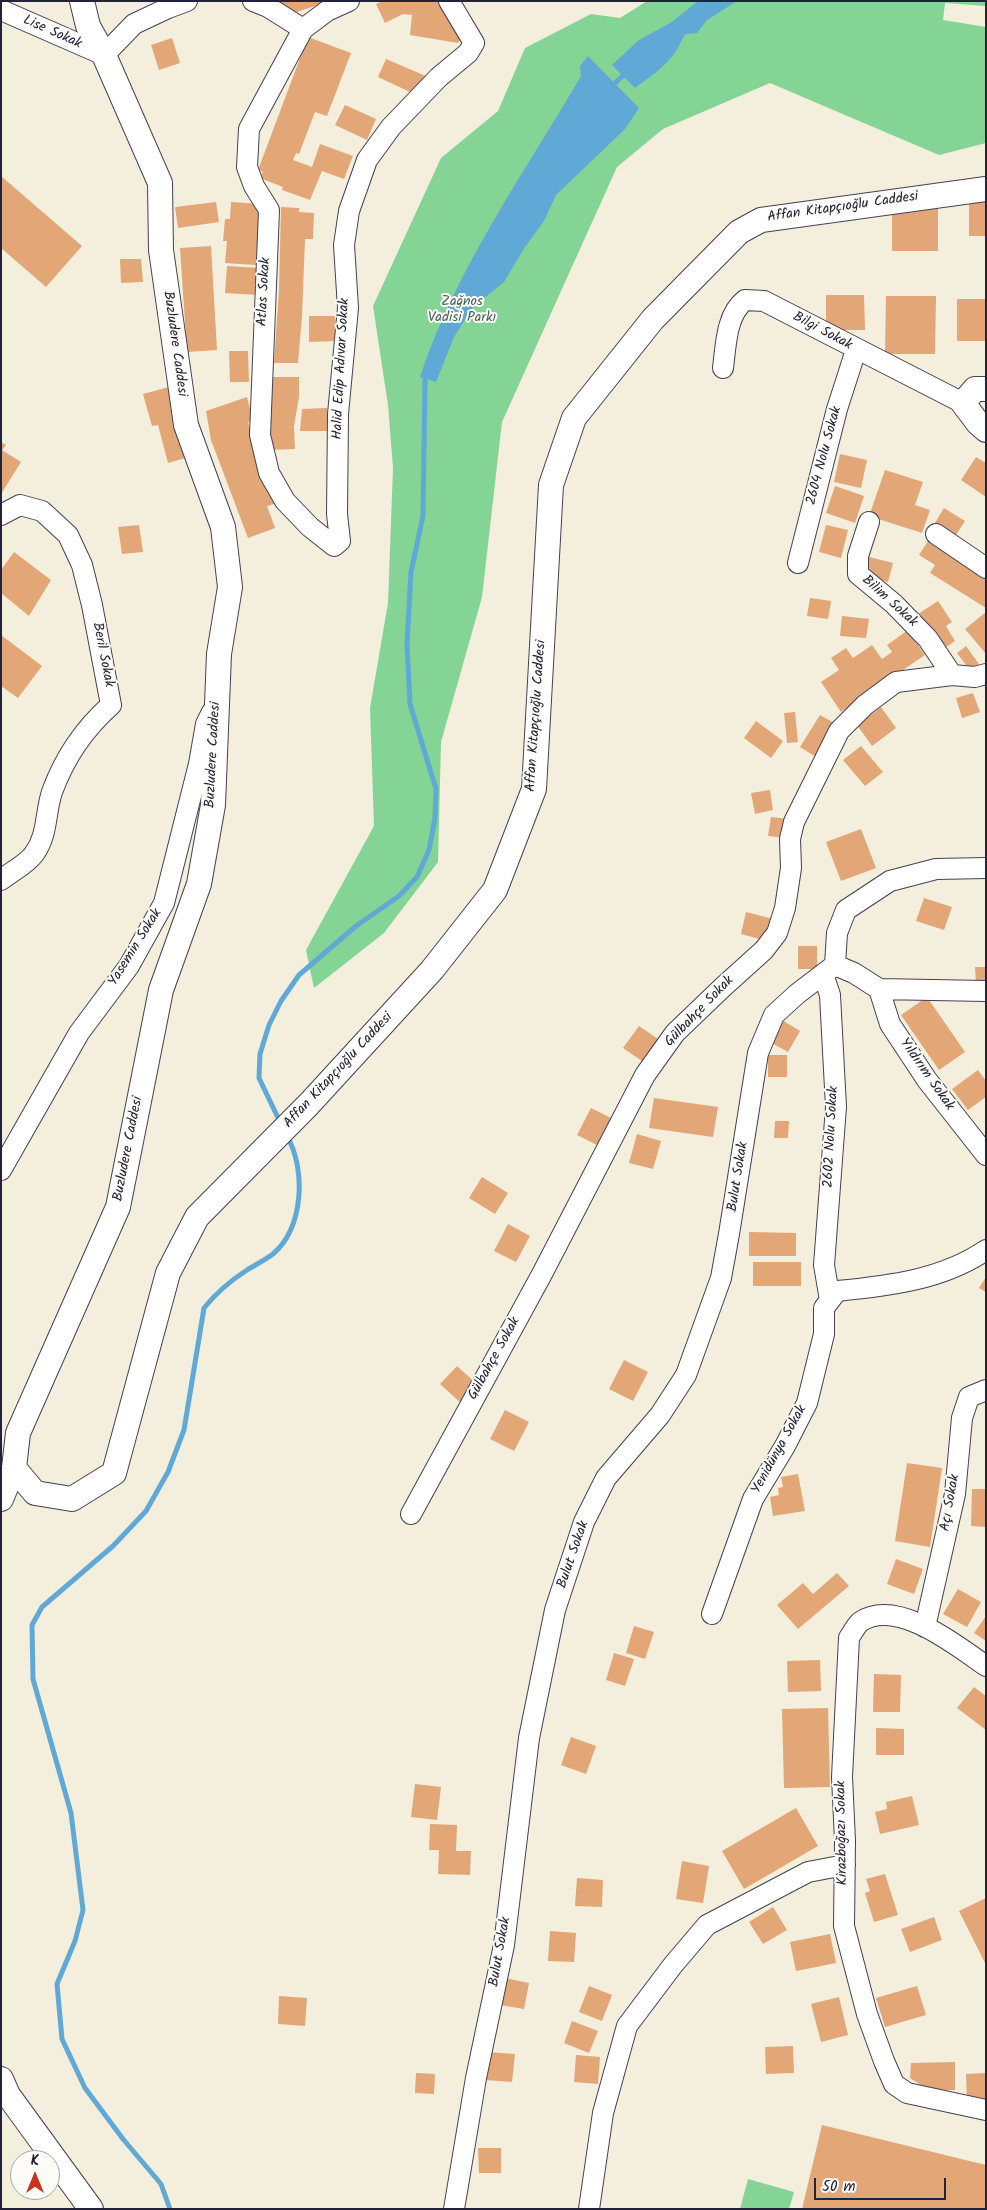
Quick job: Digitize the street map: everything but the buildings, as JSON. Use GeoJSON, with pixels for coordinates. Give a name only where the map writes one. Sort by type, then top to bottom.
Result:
{"type":"FeatureCollection","features":[{"type":"Feature","properties":{"kind":"street","name":"Buzludere Caddesi"},"geometry":{"type":"LineString","coordinates":[[1,1498],[18,1433],[118,1208],[160,990],[199,884],[213,805],[218,654],[230,587],[222,527],[186,425],[160,250],[160,183],[104,56],[88,26],[82,1]]}},
{"type":"Feature","properties":{"kind":"street"},"geometry":{"type":"LineString","coordinates":[[104,56],[134,24],[188,1]]}},
{"type":"Feature","properties":{"kind":"street"},"geometry":{"type":"LineString","coordinates":[[253,1],[268,7],[303,29],[327,12],[349,1]]}},
{"type":"Feature","properties":{"kind":"street","name":"Halid Edip Adıvar Sokak"},"geometry":{"type":"LineString","coordinates":[[334,546],[340,540],[337,514],[338,414],[348,308],[344,245],[349,211],[367,160],[391,127],[439,77],[468,53],[474,43],[449,1]]}},
{"type":"Feature","properties":{"kind":"street","name":"Lise Sokak"},"geometry":{"type":"LineString","coordinates":[[1,10],[104,56]]}},
{"type":"Feature","properties":{"kind":"street","name":"Atlas Sokak"},"geometry":{"type":"LineString","coordinates":[[303,29],[250,128],[247,167],[254,186],[269,210],[260,435],[270,473],[285,501],[310,527],[334,546]]}},
{"type":"Feature","properties":{"kind":"street","name":"Affan Kitapçıoğlu Caddesi"},"geometry":{"type":"LineString","coordinates":[[10,1459],[35,1493],[72,1498],[114,1473],[168,1273],[198,1217],[309,1104],[432,970],[495,890],[534,789],[551,485],[574,418],[653,319],[738,232],[761,220],[986,189]]}},
{"type":"Feature","properties":{"kind":"street","name":"Bilgi Sokak"},"geometry":{"type":"LineString","coordinates":[[723,368],[728,332],[736,307],[745,300],[764,301],[856,350],[963,403]]}},
{"type":"Feature","properties":{"kind":"street","name":"2604 Nolu Sokak"},"geometry":{"type":"LineString","coordinates":[[798,563],[837,409],[856,350]]}},
{"type":"Feature","properties":{"kind":"street"},"geometry":{"type":"LineString","coordinates":[[986,389],[975,389],[963,403],[978,423],[986,430]]}},
{"type":"Feature","properties":{"kind":"street","name":"Beril Sokak"},"geometry":{"type":"LineString","coordinates":[[1,515],[20,505],[42,511],[68,535],[82,565],[92,605],[111,704],[93,721],[66,760],[52,794],[45,833],[34,855],[1,880]]}},
{"type":"Feature","properties":{"kind":"street","name":"Bilim Sokak"},"geometry":{"type":"LineString","coordinates":[[870,522],[858,556],[858,574],[894,604],[928,638],[952,675]]}},
{"type":"Feature","properties":{"kind":"street"},"geometry":{"type":"LineString","coordinates":[[936,534],[986,568]]}},
{"type":"Feature","properties":{"kind":"street","name":"Gülbahçe Sokak"},"geometry":{"type":"LineString","coordinates":[[411,1514],[542,1274],[644,1075],[675,1033],[722,986],[764,950],[777,933],[786,908],[791,868],[790,839],[794,822],[839,731],[865,704],[896,682],[952,675],[975,677],[986,674]]}},
{"type":"Feature","properties":{"kind":"street","name":"Yasemin Sokak"},"geometry":{"type":"LineString","coordinates":[[1,1170],[79,1033],[129,966],[164,904],[199,764],[206,724],[217,703]]}},
{"type":"Feature","properties":{"kind":"street"},"geometry":{"type":"LineString","coordinates":[[986,868],[936,870],[890,882],[846,910],[837,933],[829,969],[854,973],[879,989],[986,991]]}},
{"type":"Feature","properties":{"kind":"street","name":"2602 Nolu Sokak"},"geometry":{"type":"LineString","coordinates":[[829,969],[836,1106],[824,1265],[830,1300]]}},
{"type":"Feature","properties":{"kind":"street","name":"Bulut Sokak"},"geometry":{"type":"LineString","coordinates":[[454,2209],[476,2078],[504,1945],[529,1738],[555,1610],[584,1522],[606,1478],[660,1415],[686,1375],[720,1278],[730,1234],[758,1053],[774,1015],[829,969]]}},
{"type":"Feature","properties":{"kind":"street","name":"Yıldırım Sokak"},"geometry":{"type":"LineString","coordinates":[[879,989],[890,1024],[927,1080],[986,1155]]}},
{"type":"Feature","properties":{"kind":"street"},"geometry":{"type":"LineString","coordinates":[[830,1300],[837,1291],[913,1281],[938,1273],[986,1250]]}},
{"type":"Feature","properties":{"kind":"street","name":"Yenidünya Sokak"},"geometry":{"type":"LineString","coordinates":[[712,1614],[752,1499],[786,1446],[807,1403],[824,1334],[824,1308],[830,1300]]}},
{"type":"Feature","properties":{"kind":"street","name":"Açı Sokak"},"geometry":{"type":"LineString","coordinates":[[925,1627],[955,1494],[962,1418],[969,1397],[986,1390]]}},
{"type":"Feature","properties":{"kind":"street","name":"Kirazboğazı Sokak"},"geometry":{"type":"LineString","coordinates":[[986,1666],[950,1641],[903,1617],[879,1615],[860,1623],[849,1638],[842,1777],[845,1865],[844,1926],[867,2014],[884,2061],[894,2084],[907,2093],[986,2110]]}},
{"type":"Feature","properties":{"kind":"street"},"geometry":{"type":"LineString","coordinates":[[589,2209],[603,2113],[627,2026],[673,1965],[706,1926],[808,1872],[845,1865]]}},
{"type":"Feature","properties":{"kind":"street"},"geometry":{"type":"LineString","coordinates":[[1,2079],[8,2095],[91,2209]]}},
{"type":"Feature","properties":{"kind":"green space","name":"Zağnos Vadisi Parkı"},"geometry":{"type":"Polygon","coordinates":[[[647,1],[986,1],[986,6],[945,3],[943,20],[986,27],[986,143],[939,155],[770,83],[663,129],[617,167],[502,422],[482,597],[441,742],[438,862],[384,933],[314,988],[306,950],[374,826],[370,708],[388,603],[393,468],[388,405],[373,306],[441,158],[498,111],[525,48],[591,14],[620,18],[647,1]]]}},
{"type":"Feature","properties":{"kind":"green space"},"geometry":{"type":"Polygon","coordinates":[[[748,2179],[794,2192],[789,2209],[740,2209],[748,2179]]]}},
{"type":"Feature","properties":{"kind":"water"},"geometry":{"type":"Polygon","coordinates":[[[698,1],[737,1],[707,20],[697,33],[686,34],[676,52],[666,64],[635,88],[612,65],[639,40],[672,22],[698,1]]]}},
{"type":"Feature","properties":{"kind":"water"},"geometry":{"type":"Polygon","coordinates":[[[588,56],[639,108],[625,129],[556,195],[544,221],[525,247],[504,282],[473,307],[454,337],[436,382],[420,377],[452,298],[493,222],[581,76],[580,66],[588,56]]]}},
{"type":"Feature","properties":{"kind":"waterway"},"geometry":{"type":"LineString","coordinates":[[615,83],[627,72]]}},
{"type":"Feature","properties":{"kind":"waterway"},"geometry":{"type":"LineString","coordinates":[[281,1124],[259,1078],[260,1054],[269,1025],[281,1001],[299,975],[356,926],[399,896],[417,877],[429,850],[435,818],[436,789],[410,704],[407,644],[411,572],[423,516],[425,379]]}},
{"type":"Feature","properties":{"kind":"waterway"},"geometry":{"type":"LineString","coordinates":[[170,2209],[161,2184],[123,2139],[85,2088],[62,2039],[57,1984],[75,1941],[83,1910],[71,1813],[33,1679],[32,1625],[42,1607],[113,1546],[146,1511],[168,1472],[184,1430],[204,1308],[229,1283],[273,1254],[283,1243],[291,1229],[299,1197],[299,1181],[293,1149],[287,1136]]}}]}
